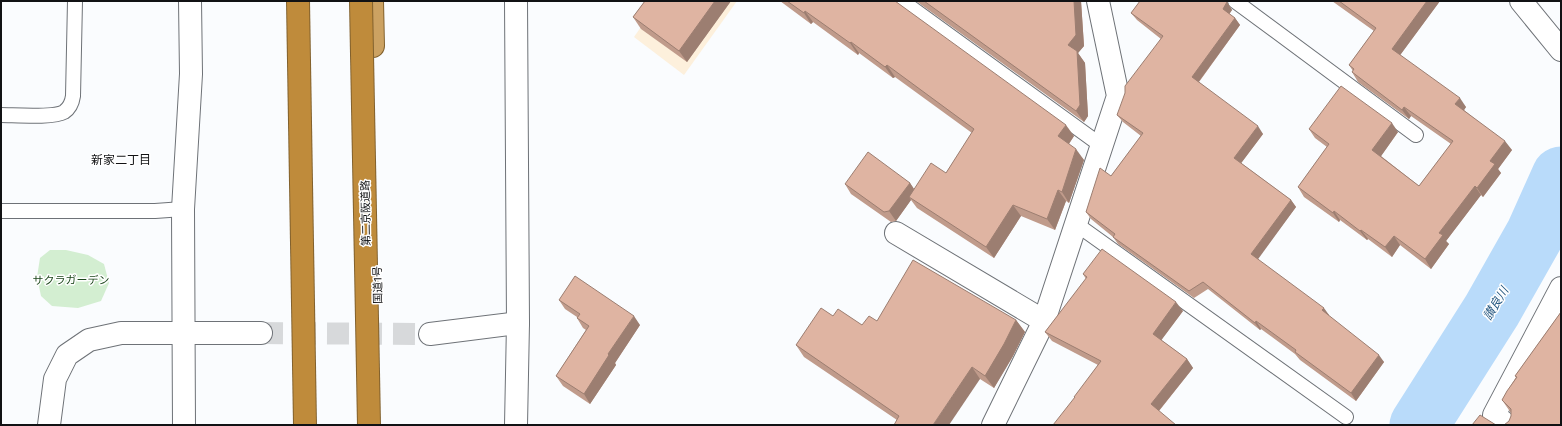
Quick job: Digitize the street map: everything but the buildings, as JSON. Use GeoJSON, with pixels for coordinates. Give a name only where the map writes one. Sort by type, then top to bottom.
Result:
{"type":"FeatureCollection","features":[{"type":"Feature","properties":{"kind":"highway"},"geometry":{"type":"LineString","coordinates":[[291,1],[295,425]]}},
{"type":"Feature","properties":{"kind":"highway"},"geometry":{"type":"LineString","coordinates":[[298,1],[305,425]]}},
{"type":"Feature","properties":{"kind":"highway","name":"第二京阪道路"},"geometry":{"type":"LineString","coordinates":[[361,1],[369,425]]}},
{"type":"Feature","properties":{"kind":"highway","name":"国道1号"},"geometry":{"type":"LineString","coordinates":[[372,1],[379,425]]}},
{"type":"Feature","properties":{"kind":"street"},"geometry":{"type":"LineString","coordinates":[[184,425],[183,209],[191,74],[190,1]]}},
{"type":"Feature","properties":{"kind":"street"},"geometry":{"type":"LineString","coordinates":[[191,74],[205,1]]}},
{"type":"Feature","properties":{"kind":"street"},"geometry":{"type":"LineString","coordinates":[[516,1],[518,323],[516,425]]}},
{"type":"Feature","properties":{"kind":"street"},"geometry":{"type":"LineString","coordinates":[[993,425],[1044,320],[1118,96],[1098,1]]}},
{"type":"Feature","properties":{"kind":"street"},"geometry":{"type":"LineString","coordinates":[[1520,1],[1561,50]]}},
{"type":"Feature","properties":{"kind":"street"},"geometry":{"type":"LineString","coordinates":[[896,233],[1044,320]]}},
{"type":"Feature","properties":{"kind":"street"},"geometry":{"type":"LineString","coordinates":[[1508,425],[1494,415],[1561,288]]}},
{"type":"Feature","properties":{"kind":"street"},"geometry":{"type":"LineString","coordinates":[[430,334],[518,323]]}},
{"type":"Feature","properties":{"kind":"street"},"geometry":{"type":"LineString","coordinates":[[50,425],[55,379],[67,354],[89,340],[121,333],[261,333]]}},
{"type":"Feature","properties":{"kind":"lane"},"geometry":{"type":"LineString","coordinates":[[1,115],[59,114],[69,108],[72,103],[73,96],[75,1]]}},
{"type":"Feature","properties":{"kind":"lane"},"geometry":{"type":"LineString","coordinates":[[902,1],[1102,146]]}},
{"type":"Feature","properties":{"kind":"lane"},"geometry":{"type":"LineString","coordinates":[[1235,1],[1416,135]]}},
{"type":"Feature","properties":{"kind":"lane"},"geometry":{"type":"LineString","coordinates":[[1,211],[155,211],[183,209]]}},
{"type":"Feature","properties":{"kind":"lane"},"geometry":{"type":"LineString","coordinates":[[1076,224],[1346,417]]}},
{"type":"Feature","properties":{"kind":"shaded area"},"geometry":{"type":"Polygon","coordinates":[[[659,1],[737,1],[684,75],[634,37],[659,1]]]}},
{"type":"Feature","properties":{"kind":"green space","name":"サクラガーデン"},"geometry":{"type":"Polygon","coordinates":[[[50,250],[66,250],[88,255],[104,264],[109,283],[101,301],[78,308],[52,306],[41,296],[37,277],[40,258],[50,250]]]}},
{"type":"Feature","properties":{"kind":"waterway","name":"讃良川"},"geometry":{"type":"LineString","coordinates":[[1419,425],[1492,310],[1535,234],[1561,176]]}},
{"type":"Feature","properties":{"kind":"tunnel"},"geometry":{"type":"LineString","coordinates":[[261,333],[430,334]]}},
{"type":"Feature","properties":{"kind":"district","name":"新家二丁目"},"geometry":{"type":"Point","coordinates":[121,159]}}]}
